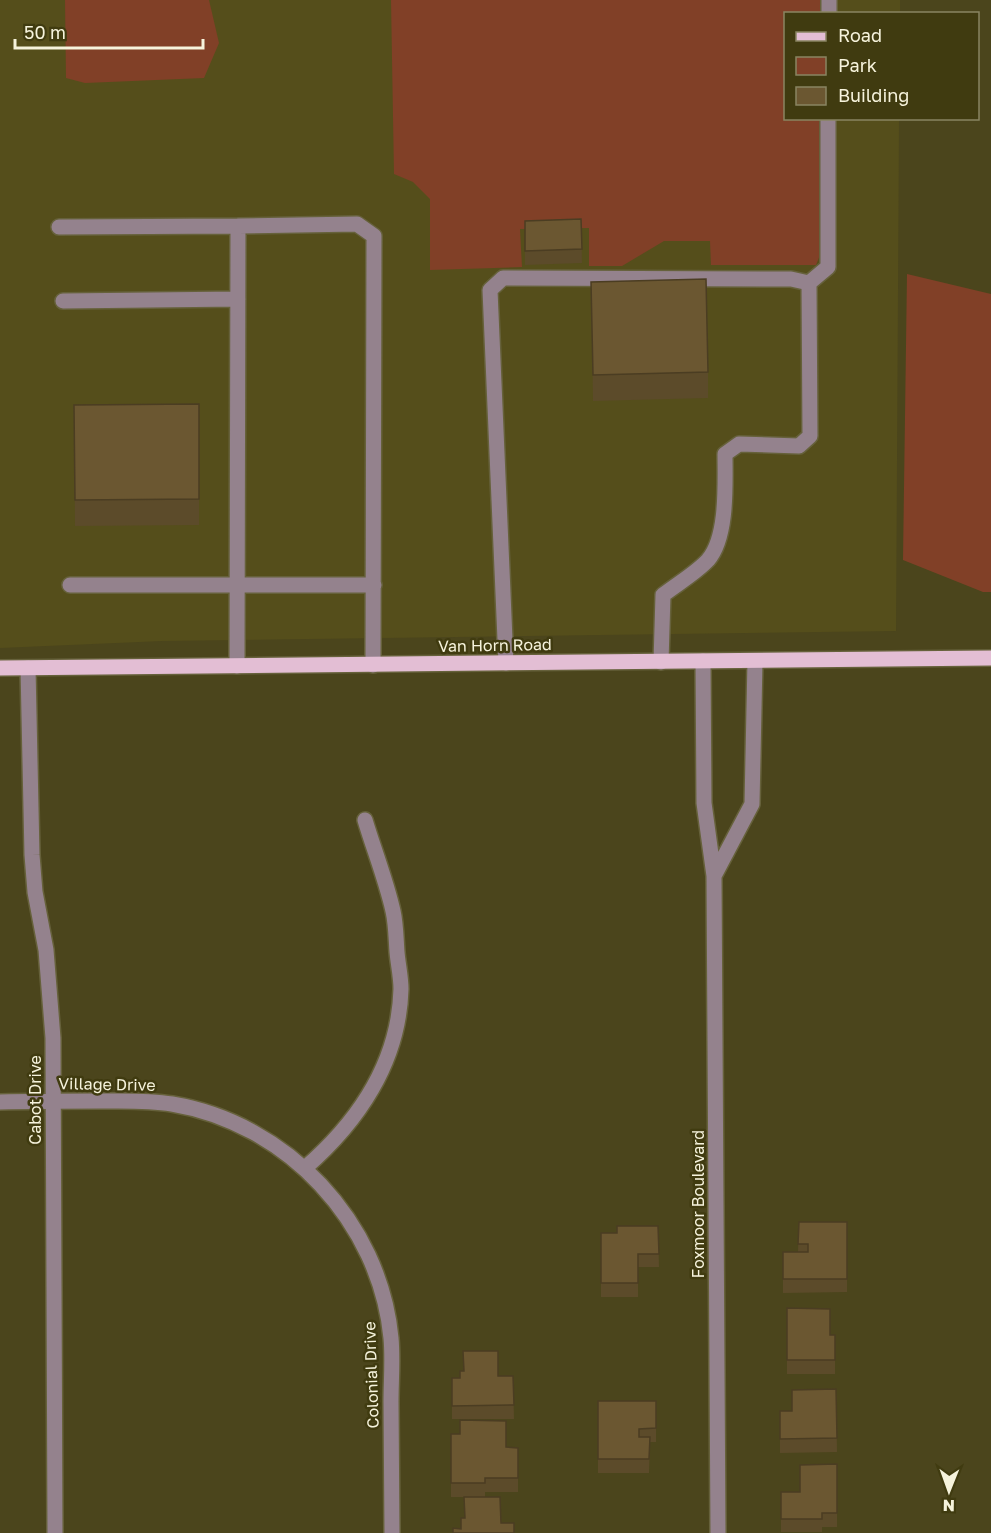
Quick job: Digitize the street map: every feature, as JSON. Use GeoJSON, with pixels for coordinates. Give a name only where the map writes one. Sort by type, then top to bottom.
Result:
{"type":"FeatureCollection","features":[{"type":"Feature","properties":{"kind":"main road","name":"Van Horn Road"},"geometry":{"type":"LineString","coordinates":[[0,668],[991,658]]}},
{"type":"Feature","properties":{"kind":"street"},"geometry":{"type":"LineString","coordinates":[[809,283],[828,267],[828,120]]}},
{"type":"Feature","properties":{"kind":"street"},"geometry":{"type":"LineString","coordinates":[[59,227],[357,224],[374,236],[373,665]]}},
{"type":"Feature","properties":{"kind":"street"},"geometry":{"type":"LineString","coordinates":[[237,666],[238,226]]}},
{"type":"Feature","properties":{"kind":"street"},"geometry":{"type":"LineString","coordinates":[[506,663],[490,290],[503,278],[791,279],[809,283]]}},
{"type":"Feature","properties":{"kind":"street"},"geometry":{"type":"LineString","coordinates":[[662,662],[663,595],[709,559],[722,531],[726,489],[725,454],[739,444],[799,446],[810,436],[809,283]]}},
{"type":"Feature","properties":{"kind":"street"},"geometry":{"type":"LineString","coordinates":[[63,301],[238,299]]}},
{"type":"Feature","properties":{"kind":"street"},"geometry":{"type":"LineString","coordinates":[[70,585],[374,585]]}},
{"type":"Feature","properties":{"kind":"street","name":"Foxmoor Boulevard"},"geometry":{"type":"LineString","coordinates":[[703,661],[704,803],[714,876],[718,1533]]}},
{"type":"Feature","properties":{"kind":"street","name":"Foxmoor Boulevard"},"geometry":{"type":"LineString","coordinates":[[714,876],[752,804],[755,661]]}},
{"type":"Feature","properties":{"kind":"street","name":"Cabot Drive"},"geometry":{"type":"LineString","coordinates":[[28,668],[32,855],[35,892],[46,950],[53,1038],[55,1533]]}},
{"type":"Feature","properties":{"kind":"street"},"geometry":{"type":"LineString","coordinates":[[305,1168],[329,1147],[352,1121],[371,1092],[386,1061],[395,1028],[401,988],[394,913],[365,820]]}},
{"type":"Feature","properties":{"kind":"street","name":"Village Drive"},"geometry":{"type":"LineString","coordinates":[[0,1102],[146,1101],[199,1110],[233,1122],[257,1134],[305,1168]]}},
{"type":"Feature","properties":{"kind":"street","name":"Colonial Drive"},"geometry":{"type":"LineString","coordinates":[[305,1168],[336,1201],[351,1222],[375,1269],[383,1295],[391,1338],[392,1533]]}},
{"type":"Feature","properties":{"kind":"shaded area"},"geometry":{"type":"Polygon","coordinates":[[[0,0],[900,0],[900,12],[784,12],[784,120],[899,120],[896,631],[162,641],[0,648],[0,0]]]}},
{"type":"Feature","properties":{"kind":"green space"},"geometry":{"type":"Polygon","coordinates":[[[65,0],[209,0],[219,43],[204,78],[85,83],[66,78],[65,0]]]}},
{"type":"Feature","properties":{"kind":"green space"},"geometry":{"type":"Polygon","coordinates":[[[391,0],[822,0],[822,12],[784,12],[784,120],[821,120],[820,255],[816,265],[711,265],[710,241],[664,241],[622,266],[589,266],[589,228],[520,229],[522,267],[430,270],[430,199],[413,182],[394,174],[391,0]]]}},
{"type":"Feature","properties":{"kind":"green space"},"geometry":{"type":"Polygon","coordinates":[[[907,274],[991,294],[991,592],[983,592],[903,560],[907,274]]]}},
{"type":"Feature","properties":{"kind":"building"},"geometry":{"type":"Polygon","coordinates":[[[581,219],[582,249],[525,251],[525,221],[581,219]]]}},
{"type":"Feature","properties":{"kind":"building"},"geometry":{"type":"Polygon","coordinates":[[[706,279],[708,372],[593,375],[591,282],[706,279]]]}},
{"type":"Feature","properties":{"kind":"building"},"geometry":{"type":"Polygon","coordinates":[[[199,404],[199,499],[75,500],[74,405],[199,404]]]}},
{"type":"Feature","properties":{"kind":"building"},"geometry":{"type":"Polygon","coordinates":[[[799,1222],[847,1222],[847,1279],[783,1279],[783,1252],[808,1252],[808,1244],[798,1244],[799,1222]]]}},
{"type":"Feature","properties":{"kind":"building"},"geometry":{"type":"Polygon","coordinates":[[[617,1226],[658,1226],[659,1254],[638,1254],[638,1283],[601,1283],[601,1233],[617,1233],[617,1226]]]}},
{"type":"Feature","properties":{"kind":"building"},"geometry":{"type":"Polygon","coordinates":[[[787,1308],[830,1309],[830,1335],[835,1335],[835,1360],[787,1360],[787,1308]]]}},
{"type":"Feature","properties":{"kind":"building"},"geometry":{"type":"Polygon","coordinates":[[[463,1351],[498,1351],[498,1376],[513,1376],[514,1405],[452,1406],[452,1378],[460,1378],[460,1371],[464,1371],[463,1351]]]}},
{"type":"Feature","properties":{"kind":"building"},"geometry":{"type":"Polygon","coordinates":[[[836,1389],[837,1438],[780,1439],[780,1411],[792,1411],[792,1390],[836,1389]]]}},
{"type":"Feature","properties":{"kind":"building"},"geometry":{"type":"Polygon","coordinates":[[[598,1401],[656,1401],[656,1428],[639,1429],[639,1437],[650,1437],[649,1459],[598,1459],[598,1401]]]}},
{"type":"Feature","properties":{"kind":"building"},"geometry":{"type":"Polygon","coordinates":[[[460,1420],[506,1421],[506,1447],[518,1448],[518,1478],[485,1478],[485,1483],[451,1483],[451,1434],[460,1434],[460,1420]]]}},
{"type":"Feature","properties":{"kind":"building"},"geometry":{"type":"Polygon","coordinates":[[[837,1464],[837,1513],[822,1513],[822,1519],[781,1519],[781,1492],[800,1492],[800,1465],[837,1464]]]}},
{"type":"Feature","properties":{"kind":"building"},"geometry":{"type":"Polygon","coordinates":[[[464,1497],[500,1497],[501,1523],[514,1523],[514,1533],[453,1533],[453,1528],[461,1529],[461,1518],[465,1518],[464,1497]]]}}]}
